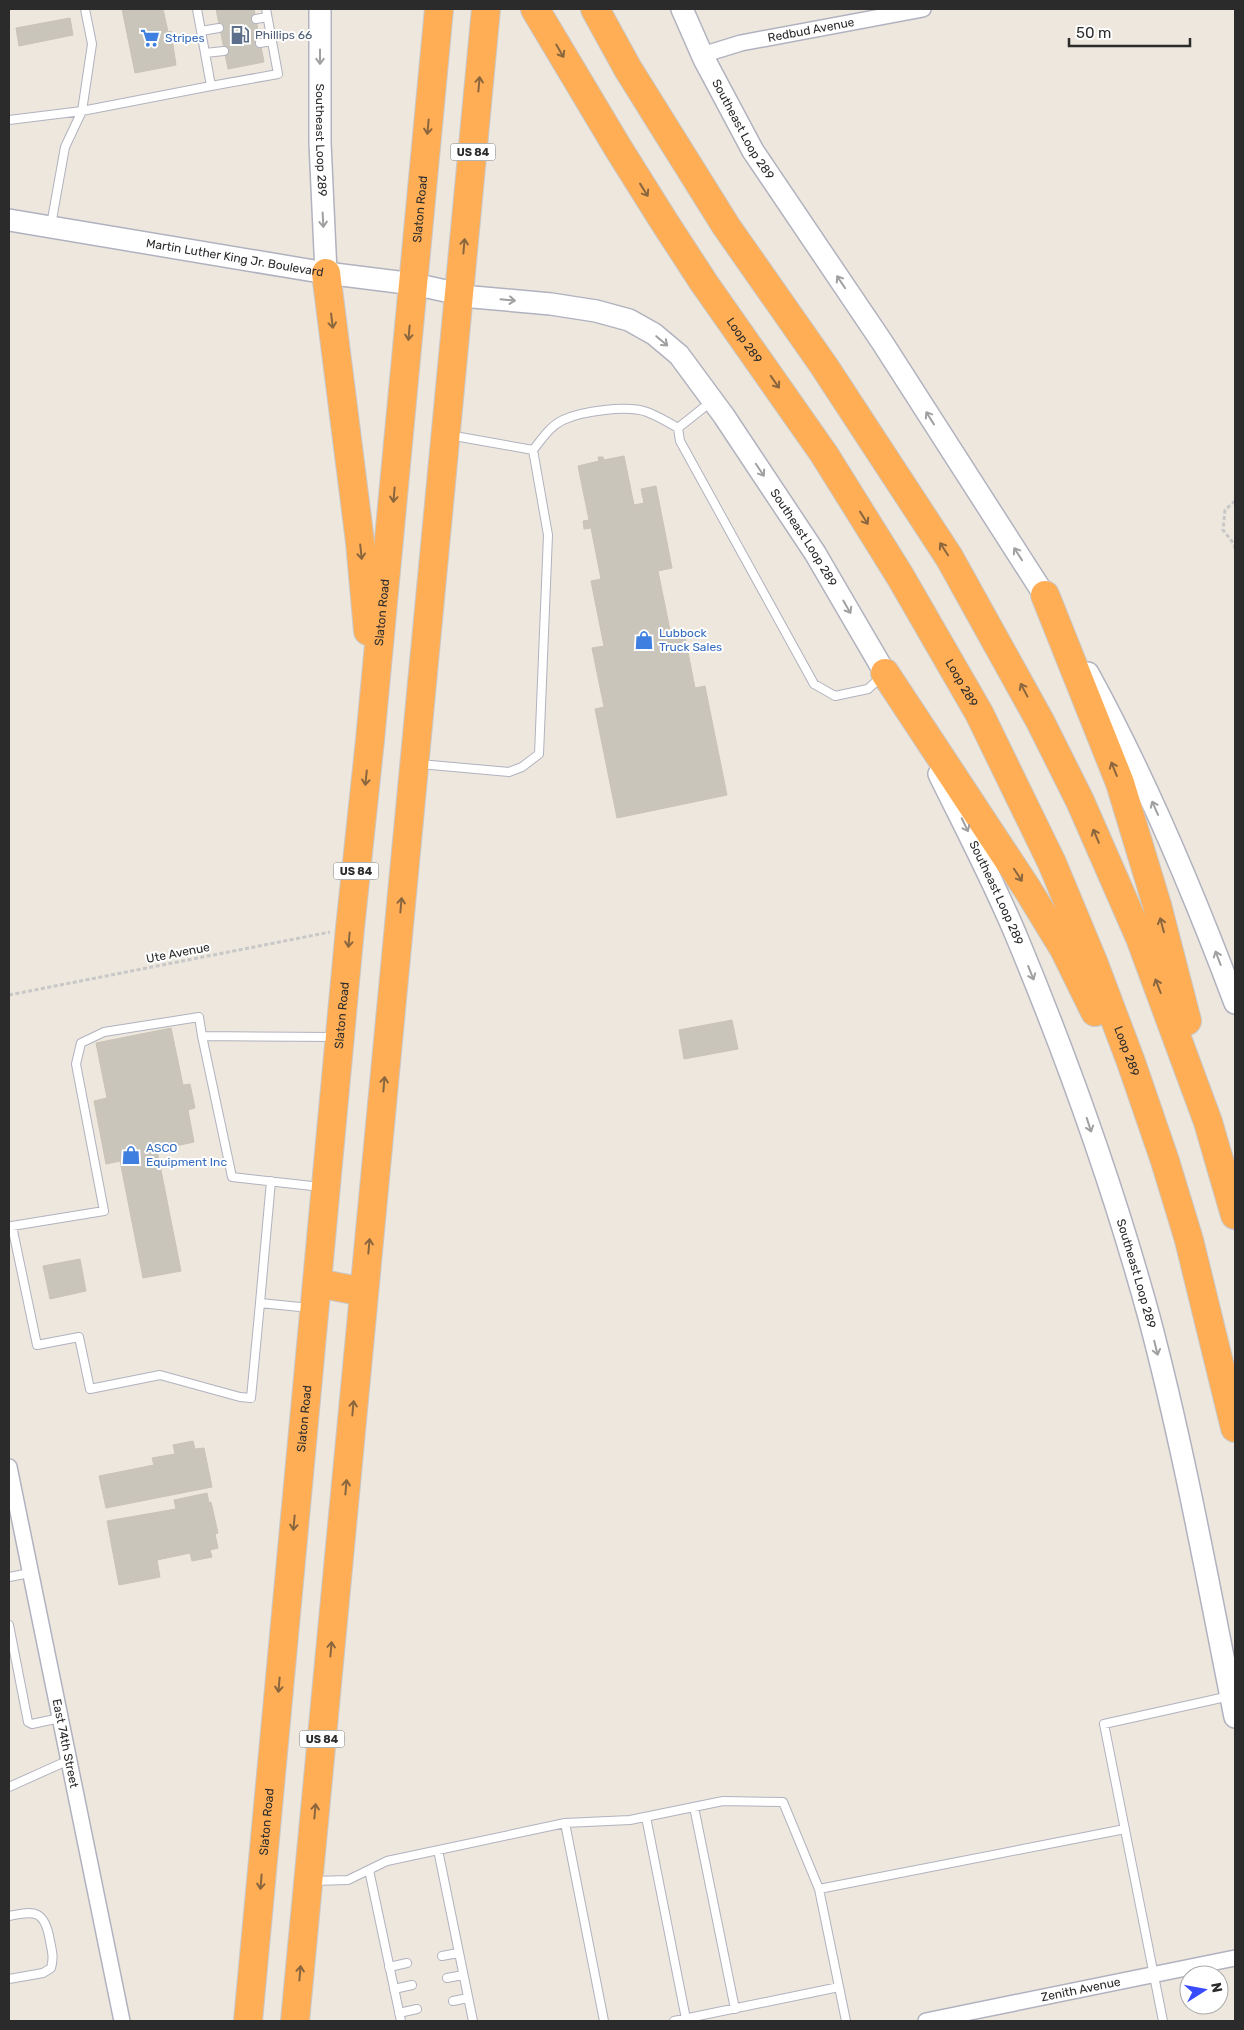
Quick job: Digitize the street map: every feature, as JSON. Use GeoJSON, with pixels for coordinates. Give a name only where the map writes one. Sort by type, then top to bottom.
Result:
{"type":"FeatureCollection","features":[{"type":"Feature","properties":{"kind":"highway","name":"Slaton Road"},"geometry":{"type":"LineString","coordinates":[[248,2021],[350,928],[370,740],[439,9]]}},
{"type":"Feature","properties":{"kind":"highway","name":"US 84"},"geometry":{"type":"LineString","coordinates":[[295,2021],[486,9]]}},
{"type":"Feature","properties":{"kind":"highway","name":"Loop 289"},"geometry":{"type":"LineString","coordinates":[[535,9],[618,148],[704,283],[824,454],[900,576],[979,713],[1052,863],[1094,964],[1131,1062],[1165,1161],[1189,1240],[1235,1428]]}},
{"type":"Feature","properties":{"kind":"highway"},"geometry":{"type":"LineString","coordinates":[[595,9],[628,69],[726,226],[824,366],[949,556],[1018,679],[1080,801],[1140,938],[1205,1114],[1225,1176]]}},
{"type":"Feature","properties":{"kind":"highway"},"geometry":{"type":"LineString","coordinates":[[326,273],[360,542],[369,657],[370,740]]}},
{"type":"Feature","properties":{"kind":"highway"},"geometry":{"type":"LineString","coordinates":[[1045,595],[1120,783],[1157,905],[1203,1081],[1235,1215]]}},
{"type":"Feature","properties":{"kind":"highway"},"geometry":{"type":"LineString","coordinates":[[885,673],[1028,890],[1064,949],[1094,1008],[1160,1190],[1235,1428]]}},
{"type":"Feature","properties":{"kind":"highway"},"geometry":{"type":"LineString","coordinates":[[316,1296],[364,1292]]}},
{"type":"Feature","properties":{"kind":"main road","name":"Southeast Loop 289"},"geometry":{"type":"LineString","coordinates":[[320,9],[320,143],[326,273]]}},
{"type":"Feature","properties":{"kind":"main road","name":"Southeast Loop 289"},"geometry":{"type":"LineString","coordinates":[[682,9],[702,55],[753,151],[882,342],[1045,595],[1092,681],[1153,803],[1215,950],[1235,1003]]}},
{"type":"Feature","properties":{"kind":"main road","name":"Martin Luther King Jr. Boulevard"},"geometry":{"type":"LineString","coordinates":[[9,220],[326,273],[414,284],[460,294]]}},
{"type":"Feature","properties":{"kind":"main road","name":"Southeast Loop 289"},"geometry":{"type":"LineString","coordinates":[[460,294],[473,298],[560,305],[596,311],[629,320],[654,334],[679,355],[754,460],[815,553],[924,743],[1017,938],[1088,1121],[1114,1199],[1146,1307],[1164,1380],[1233,1706]]}},
{"type":"Feature","properties":{"kind":"street","name":"Redbud Avenue"},"geometry":{"type":"LineString","coordinates":[[702,55],[740,43],[923,9]]}},
{"type":"Feature","properties":{"kind":"street","name":"East 74th Street"},"geometry":{"type":"LineString","coordinates":[[9,1467],[122,2021]]}},
{"type":"Feature","properties":{"kind":"street","name":"Zenith Avenue"},"geometry":{"type":"LineString","coordinates":[[926,2021],[1235,1958]]}},
{"type":"Feature","properties":{"kind":"lane"},"geometry":{"type":"LineString","coordinates":[[51,227],[65,147],[82,111],[92,44],[85,9]]}},
{"type":"Feature","properties":{"kind":"lane"},"geometry":{"type":"LineString","coordinates":[[197,9],[211,86]]}},
{"type":"Feature","properties":{"kind":"lane"},"geometry":{"type":"LineString","coordinates":[[9,120],[82,111],[278,74],[266,13],[256,20]]}},
{"type":"Feature","properties":{"kind":"lane"},"geometry":{"type":"LineString","coordinates":[[201,32],[219,28]]}},
{"type":"Feature","properties":{"kind":"lane"},"geometry":{"type":"LineString","coordinates":[[260,43],[271,40]]}},
{"type":"Feature","properties":{"kind":"lane"},"geometry":{"type":"LineString","coordinates":[[205,53],[224,51]]}},
{"type":"Feature","properties":{"kind":"lane"},"geometry":{"type":"LineString","coordinates":[[678,428],[712,401]]}},
{"type":"Feature","properties":{"kind":"lane"},"geometry":{"type":"LineString","coordinates":[[415,763],[509,772],[522,767],[539,754],[548,535],[533,450],[546,434],[563,420],[585,414],[619,409],[646,411],[678,428]]}},
{"type":"Feature","properties":{"kind":"lane"},"geometry":{"type":"LineString","coordinates":[[678,428],[680,441],[814,684],[834,696],[868,688],[885,673]]}},
{"type":"Feature","properties":{"kind":"lane"},"geometry":{"type":"LineString","coordinates":[[446,434],[533,450]]}},
{"type":"Feature","properties":{"kind":"lane"},"geometry":{"type":"LineString","coordinates":[[271,1181],[250,1398],[240,1398],[160,1375],[90,1389],[79,1337],[37,1344],[12,1226],[104,1211],[76,1064],[81,1043],[104,1032],[199,1018],[232,1177],[271,1181],[326,1188]]}},
{"type":"Feature","properties":{"kind":"lane"},"geometry":{"type":"LineString","coordinates":[[202,1036],[340,1037]]}},
{"type":"Feature","properties":{"kind":"lane"},"geometry":{"type":"LineString","coordinates":[[260,1303],[316,1296]]}},
{"type":"Feature","properties":{"kind":"lane"},"geometry":{"type":"LineString","coordinates":[[9,1577],[30,1572]]}},
{"type":"Feature","properties":{"kind":"lane"},"geometry":{"type":"LineString","coordinates":[[9,1625],[28,1722],[32,1724],[60,1718]]}},
{"type":"Feature","properties":{"kind":"lane"},"geometry":{"type":"LineString","coordinates":[[1163,2021],[1104,1724],[1233,1706]]}},
{"type":"Feature","properties":{"kind":"lane"},"geometry":{"type":"LineString","coordinates":[[9,1787],[68,1760]]}},
{"type":"Feature","properties":{"kind":"lane"},"geometry":{"type":"LineString","coordinates":[[309,1881],[348,1880],[388,1861],[565,1823],[630,1820],[723,1801],[783,1802],[819,1889],[846,2021]]}},
{"type":"Feature","properties":{"kind":"lane"},"geometry":{"type":"LineString","coordinates":[[694,1807],[734,2008]]}},
{"type":"Feature","properties":{"kind":"lane"},"geometry":{"type":"LineString","coordinates":[[646,1817],[686,2019]]}},
{"type":"Feature","properties":{"kind":"lane"},"geometry":{"type":"LineString","coordinates":[[565,1823],[604,2021]]}},
{"type":"Feature","properties":{"kind":"lane"},"geometry":{"type":"LineString","coordinates":[[819,1889],[1125,1829]]}},
{"type":"Feature","properties":{"kind":"lane"},"geometry":{"type":"LineString","coordinates":[[438,1850],[473,2021]]}},
{"type":"Feature","properties":{"kind":"lane"},"geometry":{"type":"LineString","coordinates":[[369,1870],[401,2021]]}},
{"type":"Feature","properties":{"kind":"lane"},"geometry":{"type":"LineString","coordinates":[[9,1916],[27,1912],[39,1915],[47,1924],[54,1958],[51,1968],[43,1973],[9,1979]]}},
{"type":"Feature","properties":{"kind":"lane"},"geometry":{"type":"LineString","coordinates":[[442,1956],[458,1952]]}},
{"type":"Feature","properties":{"kind":"lane"},"geometry":{"type":"LineString","coordinates":[[389,1967],[407,1963]]}},
{"type":"Feature","properties":{"kind":"lane"},"geometry":{"type":"LineString","coordinates":[[447,1978],[463,1975]]}},
{"type":"Feature","properties":{"kind":"lane"},"geometry":{"type":"LineString","coordinates":[[394,1989],[412,1985]]}},
{"type":"Feature","properties":{"kind":"lane"},"geometry":{"type":"LineString","coordinates":[[674,2021],[839,1987]]}},
{"type":"Feature","properties":{"kind":"lane"},"geometry":{"type":"LineString","coordinates":[[453,2001],[468,1998]]}},
{"type":"Feature","properties":{"kind":"lane"},"geometry":{"type":"LineString","coordinates":[[399,2013],[417,2009]]}},
{"type":"Feature","properties":{"kind":"path"},"geometry":{"type":"LineString","coordinates":[[1235,501],[1225,510],[1223,530],[1234,544],[1235,549]]}},
{"type":"Feature","properties":{"kind":"path","name":"Ute Avenue"},"geometry":{"type":"LineString","coordinates":[[9,995],[350,928]]}},
{"type":"Feature","properties":{"kind":"building","name":"Stripes"},"geometry":{"type":"Polygon","coordinates":[[[122,9],[163,9],[168,32],[171,31],[176,65],[135,73],[122,9]]]}},
{"type":"Feature","properties":{"kind":"building","name":"Phillips 66"},"geometry":{"type":"Polygon","coordinates":[[[216,9],[254,9],[264,62],[228,69],[216,9]]]}},
{"type":"Feature","properties":{"kind":"building"},"geometry":{"type":"Polygon","coordinates":[[[70,18],[73,35],[19,46],[16,28],[70,18]]]}},
{"type":"Feature","properties":{"kind":"building","name":"Lubbock Truck Sales"},"geometry":{"type":"Polygon","coordinates":[[[624,456],[634,505],[644,503],[641,489],[656,486],[672,568],[658,571],[671,635],[684,632],[695,688],[705,686],[727,795],[617,818],[595,709],[604,707],[592,648],[604,646],[591,581],[601,579],[591,528],[584,529],[583,521],[589,520],[578,466],[599,461],[598,457],[603,457],[604,460],[624,456]]]}},
{"type":"Feature","properties":{"kind":"building"},"geometry":{"type":"Polygon","coordinates":[[[732,1020],[738,1049],[684,1059],[679,1030],[732,1020]]]}},
{"type":"Feature","properties":{"kind":"building","name":"ASCO Equipment Inc"},"geometry":{"type":"Polygon","coordinates":[[[171,1028],[183,1085],[190,1084],[195,1108],[188,1110],[194,1142],[157,1150],[181,1271],[143,1278],[120,1161],[106,1164],[94,1101],[107,1098],[96,1043],[171,1028]]]}},
{"type":"Feature","properties":{"kind":"building"},"geometry":{"type":"Polygon","coordinates":[[[80,1259],[86,1291],[50,1299],[43,1266],[80,1259]]]}},
{"type":"Feature","properties":{"kind":"building"},"geometry":{"type":"Polygon","coordinates":[[[193,1441],[195,1449],[204,1448],[212,1487],[106,1508],[99,1476],[154,1465],[152,1458],[175,1454],[173,1445],[193,1441]]]}},
{"type":"Feature","properties":{"kind":"building"},"geometry":{"type":"Polygon","coordinates":[[[207,1493],[218,1533],[215,1534],[218,1548],[210,1550],[212,1557],[192,1561],[190,1553],[157,1560],[160,1577],[119,1585],[107,1521],[176,1509],[174,1500],[207,1493]]]}},
{"type":"Feature","properties":{"kind":"place","name":"Phillips 66"},"geometry":{"type":"Point","coordinates":[240,35]}},
{"type":"Feature","properties":{"kind":"place","name":"Stripes"},"geometry":{"type":"Point","coordinates":[150,38]}},
{"type":"Feature","properties":{"kind":"place","name":"Lubbock Truck Sales"},"geometry":{"type":"Point","coordinates":[644,640]}},
{"type":"Feature","properties":{"kind":"place","name":"ASCO Equipment Inc"},"geometry":{"type":"Point","coordinates":[131,1155]}}]}
